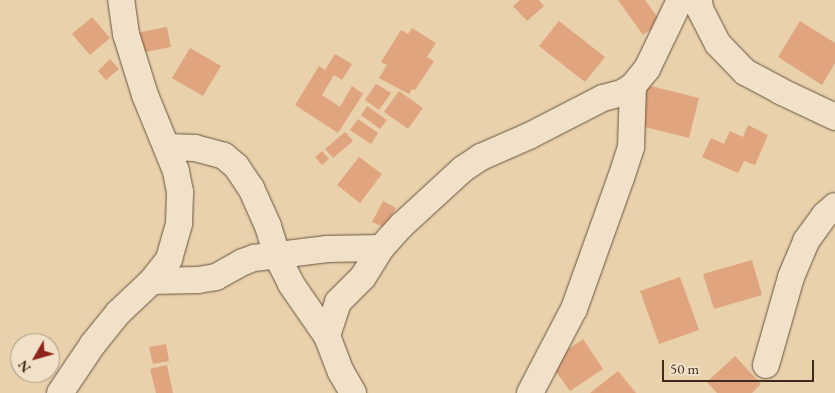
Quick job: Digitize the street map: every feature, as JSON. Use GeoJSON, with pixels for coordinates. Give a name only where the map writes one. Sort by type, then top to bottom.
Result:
{"type":"FeatureCollection","features":[{"type":"Feature","properties":{"kind":"street"},"geometry":{"type":"LineString","coordinates":[[60,393],[93,344],[118,313],[152,281],[169,259],[179,223],[180,192],[168,146],[145,95],[126,34],[121,0]]}},
{"type":"Feature","properties":{"kind":"street"},"geometry":{"type":"LineString","coordinates":[[327,336],[338,302],[363,277],[381,248],[424,202],[463,169],[481,157],[529,136],[603,98],[622,93],[633,86],[647,69],[680,0]]}},
{"type":"Feature","properties":{"kind":"street"},"geometry":{"type":"LineString","coordinates":[[699,0],[700,9],[718,44],[746,72],[780,92],[835,117]]}},
{"type":"Feature","properties":{"kind":"street"},"geometry":{"type":"LineString","coordinates":[[530,393],[574,309],[621,178],[631,147],[633,86]]}},
{"type":"Feature","properties":{"kind":"street"},"geometry":{"type":"LineString","coordinates":[[168,146],[195,148],[224,156],[236,166],[251,188],[268,226],[277,256],[291,284],[327,336],[341,372],[353,393]]}},
{"type":"Feature","properties":{"kind":"street"},"geometry":{"type":"LineString","coordinates":[[766,365],[791,277],[806,241],[825,215],[835,206]]}},
{"type":"Feature","properties":{"kind":"street"},"geometry":{"type":"LineString","coordinates":[[152,281],[198,280],[216,276],[243,262],[277,256],[327,249],[381,248]]}},
{"type":"Feature","properties":{"kind":"building"},"geometry":{"type":"Polygon","coordinates":[[[520,0],[539,0],[544,6],[527,21],[513,6],[520,0]]]}},
{"type":"Feature","properties":{"kind":"building"},"geometry":{"type":"Polygon","coordinates":[[[618,0],[645,0],[661,22],[643,35],[618,0]]]}},
{"type":"Feature","properties":{"kind":"building"},"geometry":{"type":"Polygon","coordinates":[[[92,17],[110,38],[90,55],[72,34],[92,17]]]}},
{"type":"Feature","properties":{"kind":"building"},"geometry":{"type":"Polygon","coordinates":[[[559,21],[605,57],[585,82],[539,46],[559,21]]]}},
{"type":"Feature","properties":{"kind":"building"},"geometry":{"type":"Polygon","coordinates":[[[800,21],[835,43],[835,63],[822,85],[778,57],[800,21]]]}},
{"type":"Feature","properties":{"kind":"building"},"geometry":{"type":"Polygon","coordinates":[[[167,27],[171,47],[140,53],[136,33],[167,27]]]}},
{"type":"Feature","properties":{"kind":"building"},"geometry":{"type":"Polygon","coordinates":[[[412,28],[436,43],[427,57],[434,61],[415,90],[412,89],[409,94],[379,78],[387,65],[381,62],[401,30],[408,34],[412,28]]]}},
{"type":"Feature","properties":{"kind":"building"},"geometry":{"type":"Polygon","coordinates":[[[190,48],[221,66],[203,96],[172,78],[190,48]]]}},
{"type":"Feature","properties":{"kind":"building"},"geometry":{"type":"Polygon","coordinates":[[[335,54],[352,64],[342,80],[334,75],[322,95],[340,107],[352,86],[363,94],[338,133],[295,105],[319,66],[325,70],[335,54]]]}},
{"type":"Feature","properties":{"kind":"building"},"geometry":{"type":"Polygon","coordinates":[[[110,59],[119,69],[106,80],[98,71],[110,59]]]}},
{"type":"Feature","properties":{"kind":"building"},"geometry":{"type":"Polygon","coordinates":[[[376,84],[391,93],[379,110],[365,100],[376,84]]]}},
{"type":"Feature","properties":{"kind":"building"},"geometry":{"type":"Polygon","coordinates":[[[643,84],[699,98],[689,138],[633,124],[643,84]]]}},
{"type":"Feature","properties":{"kind":"building"},"geometry":{"type":"Polygon","coordinates":[[[399,91],[423,108],[408,129],[384,112],[399,91]]]}},
{"type":"Feature","properties":{"kind":"building"},"geometry":{"type":"Polygon","coordinates":[[[367,106],[387,120],[380,129],[361,115],[367,106]]]}},
{"type":"Feature","properties":{"kind":"building"},"geometry":{"type":"Polygon","coordinates":[[[358,119],[378,133],[371,144],[350,130],[358,119]]]}},
{"type":"Feature","properties":{"kind":"building"},"geometry":{"type":"Polygon","coordinates":[[[748,125],[768,135],[755,165],[744,161],[738,173],[702,157],[711,138],[724,144],[730,131],[743,137],[748,125]]]}},
{"type":"Feature","properties":{"kind":"building"},"geometry":{"type":"Polygon","coordinates":[[[345,132],[353,141],[333,158],[325,149],[345,132]]]}},
{"type":"Feature","properties":{"kind":"building"},"geometry":{"type":"Polygon","coordinates":[[[322,151],[329,159],[322,165],[315,157],[322,151]]]}},
{"type":"Feature","properties":{"kind":"building"},"geometry":{"type":"Polygon","coordinates":[[[359,157],[382,174],[360,203],[337,185],[359,157]]]}},
{"type":"Feature","properties":{"kind":"building"},"geometry":{"type":"Polygon","coordinates":[[[383,201],[396,208],[386,228],[372,222],[383,201]]]}},
{"type":"Feature","properties":{"kind":"building"},"geometry":{"type":"Polygon","coordinates":[[[752,260],[762,295],[714,309],[703,274],[752,260]]]}},
{"type":"Feature","properties":{"kind":"building"},"geometry":{"type":"Polygon","coordinates":[[[680,277],[699,330],[659,344],[640,291],[680,277]]]}},
{"type":"Feature","properties":{"kind":"building"},"geometry":{"type":"Polygon","coordinates":[[[583,339],[603,369],[570,391],[549,362],[583,339]]]}},
{"type":"Feature","properties":{"kind":"building"},"geometry":{"type":"Polygon","coordinates":[[[166,344],[169,361],[153,364],[149,347],[166,344]]]}},
{"type":"Feature","properties":{"kind":"building"},"geometry":{"type":"Polygon","coordinates":[[[735,356],[761,384],[752,393],[717,393],[707,382],[735,356]]]}},
{"type":"Feature","properties":{"kind":"building"},"geometry":{"type":"Polygon","coordinates":[[[167,365],[173,393],[156,393],[150,369],[167,365]]]}},
{"type":"Feature","properties":{"kind":"building"},"geometry":{"type":"Polygon","coordinates":[[[618,371],[636,393],[590,393],[618,371]]]}}]}
